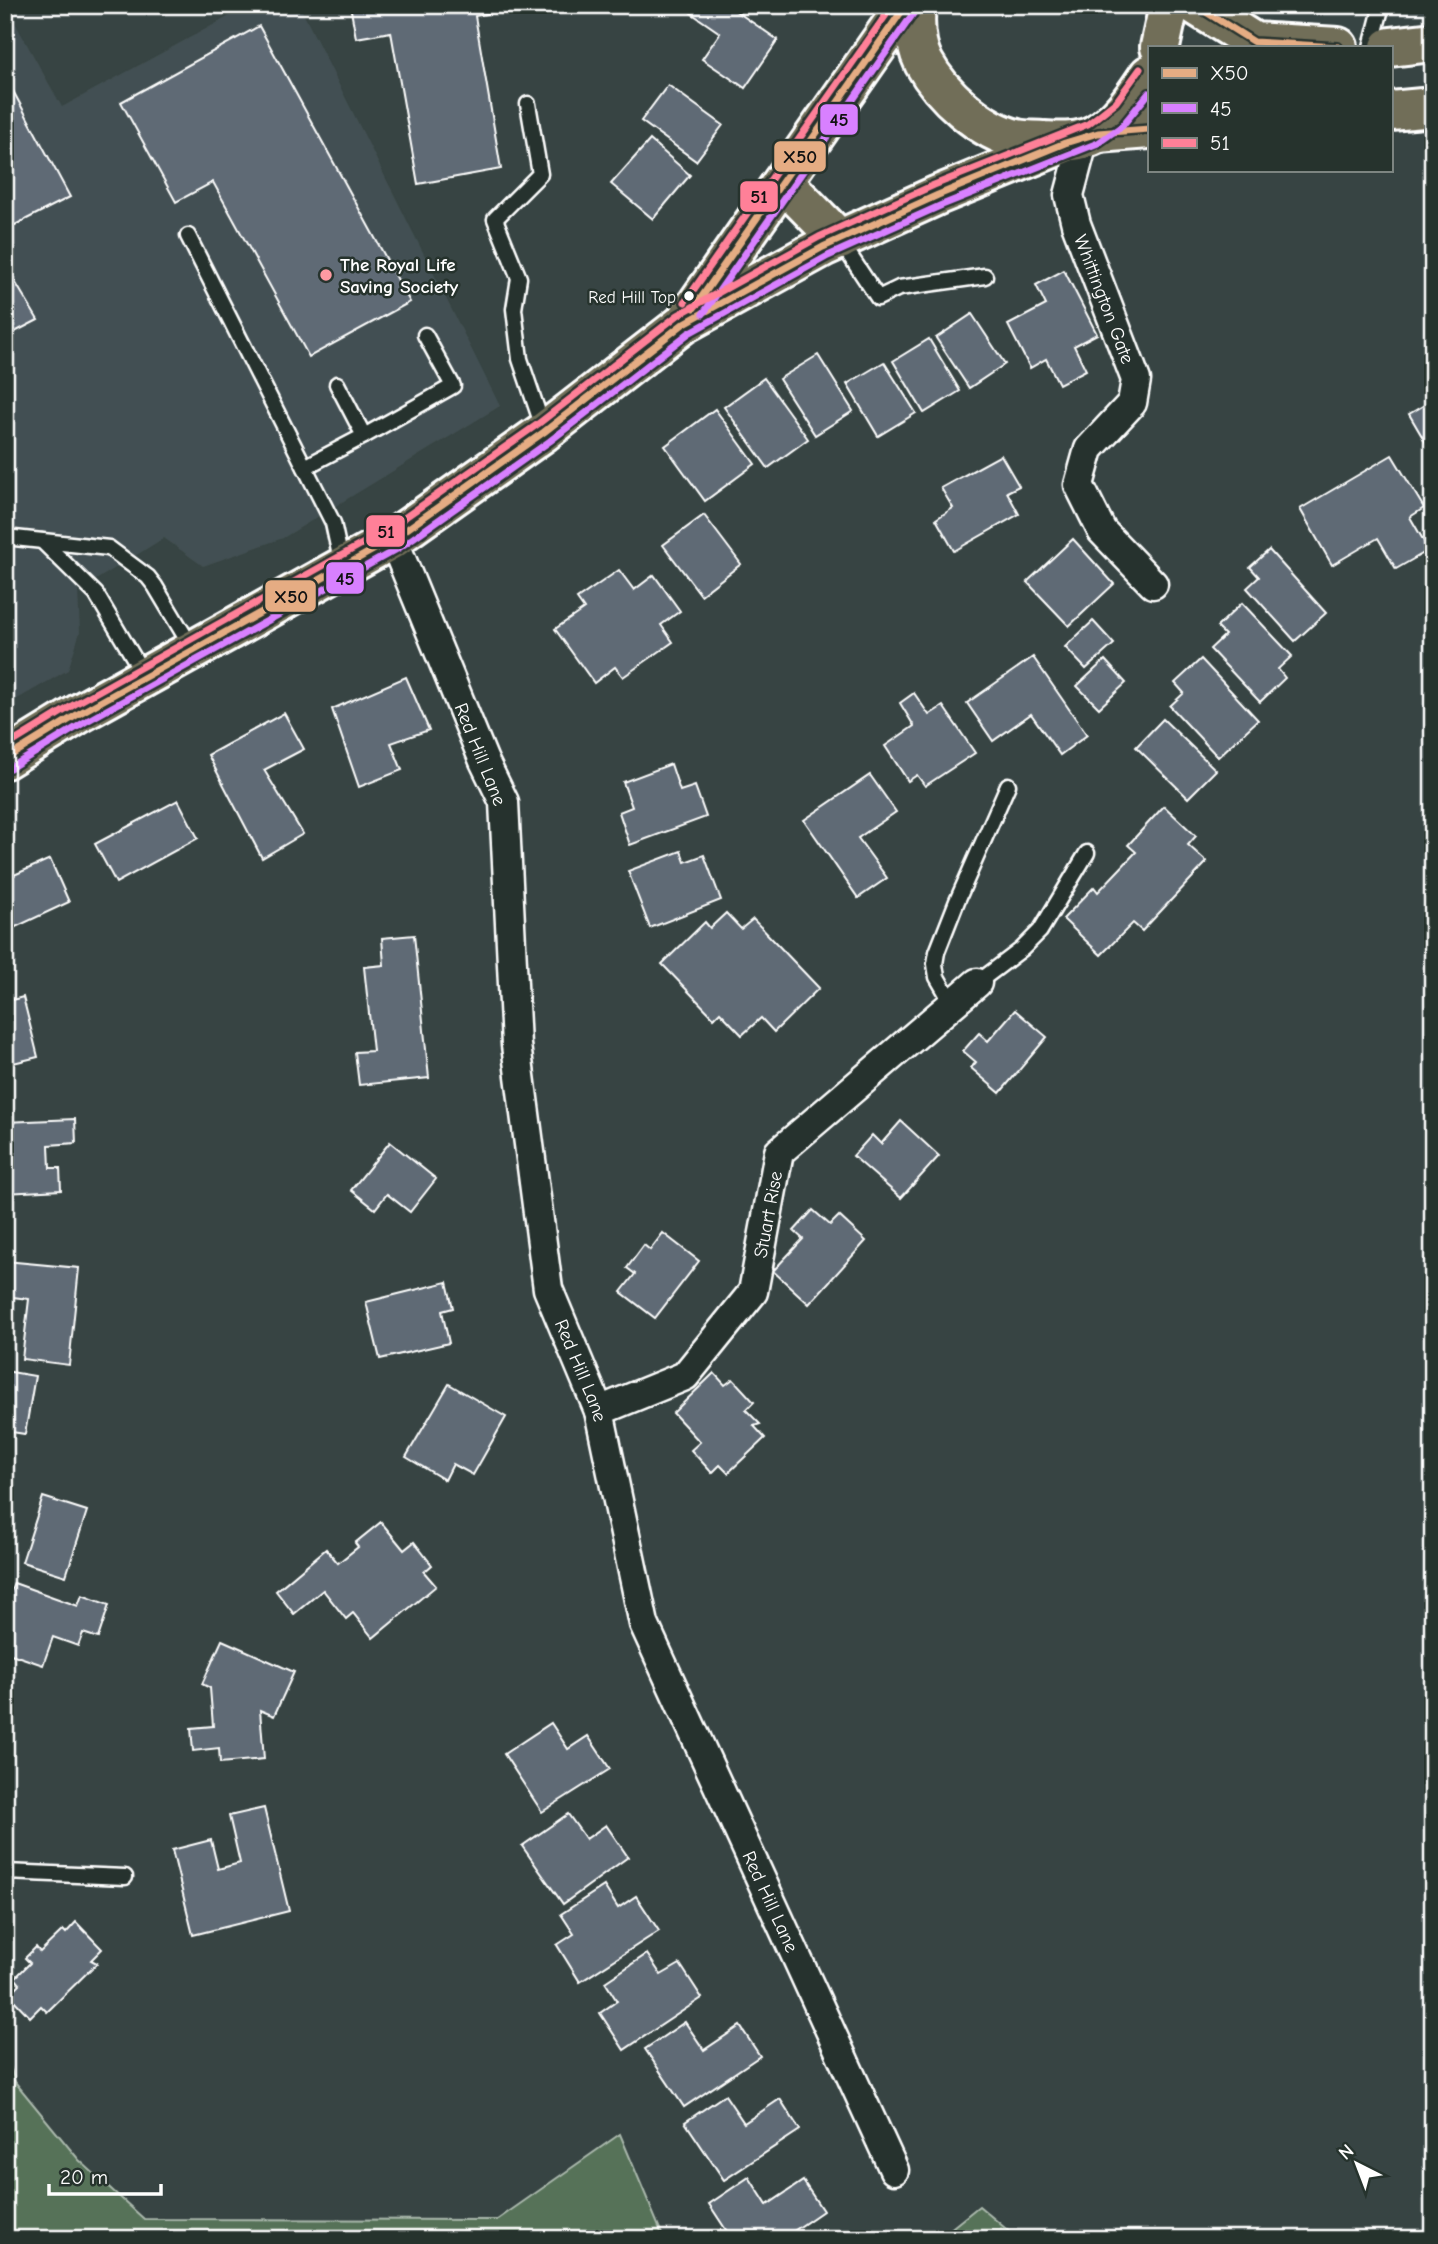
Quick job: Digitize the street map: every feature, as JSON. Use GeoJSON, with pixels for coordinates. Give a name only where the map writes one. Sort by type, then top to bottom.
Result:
{"type":"FeatureCollection","features":[{"type":"Feature","properties":{"kind":"main road"},"geometry":{"type":"LineString","coordinates":[[682,324],[906,5]]}},
{"type":"Feature","properties":{"kind":"main road"},"geometry":{"type":"LineString","coordinates":[[916,5],[914,26],[923,61],[949,97],[979,122],[1016,139],[1082,138],[1148,129]]}},
{"type":"Feature","properties":{"kind":"main road"},"geometry":{"type":"LineString","coordinates":[[1160,46],[1167,15],[1165,5]]}},
{"type":"Feature","properties":{"kind":"main road"},"geometry":{"type":"LineString","coordinates":[[1195,5],[1254,42],[1321,46]]}},
{"type":"Feature","properties":{"kind":"main road"},"geometry":{"type":"LineString","coordinates":[[1392,47],[1433,42]]}},
{"type":"Feature","properties":{"kind":"main road"},"geometry":{"type":"LineString","coordinates":[[5,759],[80,713],[393,539],[544,432],[682,324],[840,240],[938,195],[1082,138],[1130,103],[1148,76]]}},
{"type":"Feature","properties":{"kind":"main road"},"geometry":{"type":"LineString","coordinates":[[1392,111],[1433,107]]}},
{"type":"Feature","properties":{"kind":"main road"},"geometry":{"type":"LineString","coordinates":[[782,182],[840,240]]}},
{"type":"Feature","properties":{"kind":"street","name":"Whittington Gate"},"geometry":{"type":"LineString","coordinates":[[1082,138],[1069,195],[1076,224],[1136,380],[1132,403],[1089,449],[1079,485],[1102,531],[1153,584]]}},
{"type":"Feature","properties":{"kind":"street","name":"Red Hill Lane"},"geometry":{"type":"LineString","coordinates":[[393,539],[484,761],[504,802],[516,1045],[548,1289],[599,1411],[644,1624],[894,2170]]}},
{"type":"Feature","properties":{"kind":"street","name":"Stuart Rise"},"geometry":{"type":"LineString","coordinates":[[599,1411],[685,1376],[753,1292],[779,1153],[977,983]]}},
{"type":"Feature","properties":{"kind":"lane"},"geometry":{"type":"LineString","coordinates":[[1371,46],[1382,5]]}},
{"type":"Feature","properties":{"kind":"lane"},"geometry":{"type":"LineString","coordinates":[[528,104],[540,174],[495,219],[519,278],[514,309],[520,359],[544,432]]}},
{"type":"Feature","properties":{"kind":"lane"},"geometry":{"type":"LineString","coordinates":[[188,236],[333,523],[343,566]]}},
{"type":"Feature","properties":{"kind":"lane"},"geometry":{"type":"LineString","coordinates":[[840,240],[878,298],[899,288],[985,276]]}},
{"type":"Feature","properties":{"kind":"lane"},"geometry":{"type":"LineString","coordinates":[[305,467],[453,386],[425,335]]}},
{"type":"Feature","properties":{"kind":"lane"},"geometry":{"type":"LineString","coordinates":[[337,383],[364,436]]}},
{"type":"Feature","properties":{"kind":"lane"},"geometry":{"type":"LineString","coordinates":[[5,537],[109,548],[148,577],[193,651]]}},
{"type":"Feature","properties":{"kind":"lane"},"geometry":{"type":"LineString","coordinates":[[42,541],[96,594],[145,677]]}},
{"type":"Feature","properties":{"kind":"lane"},"geometry":{"type":"LineString","coordinates":[[953,1003],[937,977],[937,951],[1009,785]]}},
{"type":"Feature","properties":{"kind":"lane"},"geometry":{"type":"LineString","coordinates":[[977,983],[1023,949],[1040,931],[1087,853]]}},
{"type":"Feature","properties":{"kind":"lane"},"geometry":{"type":"LineString","coordinates":[[5,1872],[125,1877]]}},
{"type":"Feature","properties":{"kind":"shaded area"},"geometry":{"type":"Polygon","coordinates":[[[5,5],[62,107],[250,5],[299,5],[500,406],[283,538],[203,566],[164,538],[78,591],[80,632],[68,670],[5,706],[5,5]]]}},
{"type":"Feature","properties":{"kind":"green space"},"geometry":{"type":"Polygon","coordinates":[[[5,2049],[15,2082],[79,2160],[144,2219],[497,2220],[620,2134],[664,2239],[5,2239],[5,2049]]]}},
{"type":"Feature","properties":{"kind":"green space"},"geometry":{"type":"Polygon","coordinates":[[[979,2206],[1018,2239],[938,2239],[979,2206]]]}},
{"type":"Feature","properties":{"kind":"building"},"geometry":{"type":"Polygon","coordinates":[[[350,5],[535,5],[475,16],[501,169],[418,184],[391,32],[356,38],[350,5]]]}},
{"type":"Feature","properties":{"kind":"building"},"geometry":{"type":"Polygon","coordinates":[[[696,5],[727,5],[778,40],[745,88],[702,59],[720,33],[691,13],[696,5]]]}},
{"type":"Feature","properties":{"kind":"building"},"geometry":{"type":"Polygon","coordinates":[[[259,26],[410,302],[309,357],[213,182],[176,202],[121,102],[259,26]]]}},
{"type":"Feature","properties":{"kind":"building"},"geometry":{"type":"Polygon","coordinates":[[[5,76],[70,197],[5,230],[5,76]]]}},
{"type":"Feature","properties":{"kind":"building"},"geometry":{"type":"Polygon","coordinates":[[[668,85],[723,125],[696,161],[641,121],[668,85]]]}},
{"type":"Feature","properties":{"kind":"building"},"geometry":{"type":"Polygon","coordinates":[[[650,140],[690,175],[653,219],[611,184],[650,140]]]}},
{"type":"Feature","properties":{"kind":"building"},"geometry":{"type":"Polygon","coordinates":[[[5,265],[38,320],[5,337],[5,265]]]}},
{"type":"Feature","properties":{"kind":"building"},"geometry":{"type":"Polygon","coordinates":[[[1064,270],[1097,334],[1074,346],[1086,370],[1059,384],[1046,359],[1030,368],[1008,325],[1046,305],[1036,285],[1064,270]]]}},
{"type":"Feature","properties":{"kind":"building"},"geometry":{"type":"Polygon","coordinates":[[[972,314],[1005,364],[969,388],[936,338],[972,314]]]}},
{"type":"Feature","properties":{"kind":"building"},"geometry":{"type":"Polygon","coordinates":[[[929,339],[960,391],[924,413],[893,361],[929,339]]]}},
{"type":"Feature","properties":{"kind":"building"},"geometry":{"type":"Polygon","coordinates":[[[818,355],[853,411],[815,435],[779,379],[818,355]]]}},
{"type":"Feature","properties":{"kind":"building"},"geometry":{"type":"Polygon","coordinates":[[[884,362],[916,413],[878,436],[847,384],[884,362]]]}},
{"type":"Feature","properties":{"kind":"building"},"geometry":{"type":"Polygon","coordinates":[[[764,378],[808,439],[768,468],[724,407],[764,378]]]}},
{"type":"Feature","properties":{"kind":"building"},"geometry":{"type":"Polygon","coordinates":[[[1433,400],[1433,455],[1409,414],[1433,400]]]}},
{"type":"Feature","properties":{"kind":"building"},"geometry":{"type":"Polygon","coordinates":[[[715,409],[755,464],[705,501],[665,446],[715,409]]]}},
{"type":"Feature","properties":{"kind":"building"},"geometry":{"type":"Polygon","coordinates":[[[1001,455],[1019,486],[1007,492],[1019,514],[954,551],[936,519],[953,508],[941,488],[1001,455]]]}},
{"type":"Feature","properties":{"kind":"building"},"geometry":{"type":"Polygon","coordinates":[[[1392,455],[1424,508],[1410,517],[1429,550],[1396,569],[1378,538],[1332,565],[1300,509],[1392,455]]]}},
{"type":"Feature","properties":{"kind":"building"},"geometry":{"type":"Polygon","coordinates":[[[704,515],[741,564],[701,595],[663,545],[704,515]]]}},
{"type":"Feature","properties":{"kind":"building"},"geometry":{"type":"Polygon","coordinates":[[[1073,539],[1114,584],[1069,626],[1027,582],[1073,539]]]}},
{"type":"Feature","properties":{"kind":"building"},"geometry":{"type":"Polygon","coordinates":[[[1269,550],[1326,613],[1295,641],[1247,588],[1259,577],[1250,567],[1269,550]]]}},
{"type":"Feature","properties":{"kind":"building"},"geometry":{"type":"Polygon","coordinates":[[[619,570],[634,590],[654,575],[680,611],[661,625],[673,642],[623,677],[615,667],[594,683],[555,629],[584,609],[577,599],[619,570]]]}},
{"type":"Feature","properties":{"kind":"building"},"geometry":{"type":"Polygon","coordinates":[[[1242,603],[1292,656],[1278,669],[1285,678],[1260,702],[1210,649],[1225,635],[1217,627],[1242,603]]]}},
{"type":"Feature","properties":{"kind":"building"},"geometry":{"type":"Polygon","coordinates":[[[1093,621],[1114,644],[1086,669],[1065,647],[1093,621]]]}},
{"type":"Feature","properties":{"kind":"building"},"geometry":{"type":"Polygon","coordinates":[[[1033,657],[1087,735],[1060,755],[1031,714],[993,741],[967,703],[1033,657]]]}},
{"type":"Feature","properties":{"kind":"building"},"geometry":{"type":"Polygon","coordinates":[[[1201,659],[1258,720],[1218,757],[1170,706],[1184,693],[1175,683],[1201,659]]]}},
{"type":"Feature","properties":{"kind":"building"},"geometry":{"type":"Polygon","coordinates":[[[1105,660],[1126,683],[1099,708],[1077,686],[1105,660]]]}},
{"type":"Feature","properties":{"kind":"building"},"geometry":{"type":"Polygon","coordinates":[[[406,677],[429,730],[391,743],[402,770],[359,787],[332,709],[406,677]]]}},
{"type":"Feature","properties":{"kind":"building"},"geometry":{"type":"Polygon","coordinates":[[[914,693],[929,715],[943,706],[975,753],[925,786],[917,775],[908,781],[885,746],[914,726],[900,703],[914,693]]]}},
{"type":"Feature","properties":{"kind":"building"},"geometry":{"type":"Polygon","coordinates":[[[284,713],[304,749],[264,770],[303,834],[262,858],[208,755],[284,713]]]}},
{"type":"Feature","properties":{"kind":"building"},"geometry":{"type":"Polygon","coordinates":[[[1163,719],[1216,770],[1188,798],[1136,747],[1163,719]]]}},
{"type":"Feature","properties":{"kind":"building"},"geometry":{"type":"Polygon","coordinates":[[[671,764],[680,791],[695,786],[706,817],[630,845],[619,812],[632,807],[623,782],[671,764]]]}},
{"type":"Feature","properties":{"kind":"building"},"geometry":{"type":"Polygon","coordinates":[[[870,775],[896,812],[858,838],[887,878],[858,898],[804,820],[870,775]]]}},
{"type":"Feature","properties":{"kind":"building"},"geometry":{"type":"Polygon","coordinates":[[[178,800],[198,838],[116,883],[95,844],[178,800]]]}},
{"type":"Feature","properties":{"kind":"building"},"geometry":{"type":"Polygon","coordinates":[[[1164,806],[1196,836],[1188,845],[1207,862],[1142,931],[1133,923],[1101,955],[1063,919],[1094,887],[1098,892],[1136,852],[1128,845],[1164,806]]]}},
{"type":"Feature","properties":{"kind":"building"},"geometry":{"type":"Polygon","coordinates":[[[681,851],[685,862],[704,855],[721,900],[650,928],[628,871],[681,851]]]}},
{"type":"Feature","properties":{"kind":"building"},"geometry":{"type":"Polygon","coordinates":[[[50,859],[69,902],[5,932],[5,879],[50,859]]]}},
{"type":"Feature","properties":{"kind":"building"},"geometry":{"type":"Polygon","coordinates":[[[726,913],[741,929],[753,919],[819,988],[774,1032],[761,1018],[742,1035],[720,1012],[714,1018],[662,964],[705,922],[710,928],[726,913]]]}},
{"type":"Feature","properties":{"kind":"building"},"geometry":{"type":"Polygon","coordinates":[[[414,935],[429,1078],[359,1085],[355,1052],[373,1051],[364,967],[384,965],[382,938],[414,935]]]}},
{"type":"Feature","properties":{"kind":"building"},"geometry":{"type":"Polygon","coordinates":[[[23,997],[38,1057],[5,1065],[5,1002],[23,997]]]}},
{"type":"Feature","properties":{"kind":"building"},"geometry":{"type":"Polygon","coordinates":[[[1015,1010],[1047,1037],[1000,1093],[971,1068],[976,1062],[963,1051],[979,1033],[988,1041],[1015,1010]]]}},
{"type":"Feature","properties":{"kind":"building"},"geometry":{"type":"Polygon","coordinates":[[[75,1119],[76,1143],[49,1145],[50,1168],[60,1168],[61,1190],[5,1193],[5,1122],[75,1119]]]}},
{"type":"Feature","properties":{"kind":"building"},"geometry":{"type":"Polygon","coordinates":[[[901,1121],[939,1156],[901,1198],[853,1156],[872,1135],[881,1144],[901,1121]]]}},
{"type":"Feature","properties":{"kind":"building"},"geometry":{"type":"Polygon","coordinates":[[[390,1142],[436,1179],[410,1212],[387,1194],[375,1209],[351,1190],[390,1142]]]}},
{"type":"Feature","properties":{"kind":"building"},"geometry":{"type":"Polygon","coordinates":[[[813,1210],[830,1225],[839,1216],[866,1241],[809,1304],[773,1271],[803,1239],[794,1231],[813,1210]]]}},
{"type":"Feature","properties":{"kind":"building"},"geometry":{"type":"Polygon","coordinates":[[[663,1233],[699,1261],[655,1318],[621,1292],[635,1274],[627,1268],[644,1245],[650,1250],[663,1233]]]}},
{"type":"Feature","properties":{"kind":"building"},"geometry":{"type":"Polygon","coordinates":[[[5,1261],[79,1268],[69,1365],[22,1359],[29,1299],[5,1296],[5,1261]]]}},
{"type":"Feature","properties":{"kind":"building"},"geometry":{"type":"Polygon","coordinates":[[[447,1282],[453,1308],[442,1311],[449,1343],[380,1359],[366,1302],[447,1282]]]}},
{"type":"Feature","properties":{"kind":"building"},"geometry":{"type":"Polygon","coordinates":[[[5,1371],[35,1376],[25,1434],[5,1431],[5,1371]]]}},
{"type":"Feature","properties":{"kind":"building"},"geometry":{"type":"Polygon","coordinates":[[[714,1373],[725,1385],[733,1379],[754,1402],[746,1410],[760,1424],[754,1426],[765,1438],[728,1473],[720,1465],[712,1473],[691,1450],[700,1442],[673,1413],[714,1373]]]}},
{"type":"Feature","properties":{"kind":"building"},"geometry":{"type":"Polygon","coordinates":[[[449,1384],[506,1417],[473,1475],[453,1464],[445,1480],[406,1457],[449,1384]]]}},
{"type":"Feature","properties":{"kind":"building"},"geometry":{"type":"Polygon","coordinates":[[[43,1497],[87,1511],[66,1576],[22,1562],[43,1497]]]}},
{"type":"Feature","properties":{"kind":"building"},"geometry":{"type":"Polygon","coordinates":[[[381,1522],[404,1550],[414,1542],[432,1565],[424,1572],[436,1586],[373,1638],[353,1613],[346,1619],[323,1590],[294,1614],[276,1591],[326,1549],[338,1563],[358,1547],[355,1543],[381,1522]]]}},
{"type":"Feature","properties":{"kind":"building"},"geometry":{"type":"Polygon","coordinates":[[[14,1583],[78,1606],[82,1595],[109,1605],[98,1638],[83,1633],[78,1646],[53,1637],[43,1665],[5,1652],[5,1608],[14,1583]]]}},
{"type":"Feature","properties":{"kind":"building"},"geometry":{"type":"Polygon","coordinates":[[[222,1640],[294,1672],[274,1716],[260,1710],[264,1759],[220,1763],[219,1748],[193,1751],[191,1728],[213,1726],[210,1688],[202,1684],[222,1640]]]}},
{"type":"Feature","properties":{"kind":"building"},"geometry":{"type":"Polygon","coordinates":[[[551,1723],[568,1749],[588,1736],[610,1769],[542,1812],[504,1754],[551,1723]]]}},
{"type":"Feature","properties":{"kind":"building"},"geometry":{"type":"Polygon","coordinates":[[[264,1808],[289,1911],[193,1935],[172,1850],[211,1840],[218,1869],[240,1863],[229,1816],[264,1808]]]}},
{"type":"Feature","properties":{"kind":"building"},"geometry":{"type":"Polygon","coordinates":[[[568,1814],[586,1839],[606,1825],[628,1857],[563,1904],[522,1846],[568,1814]]]}},
{"type":"Feature","properties":{"kind":"building"},"geometry":{"type":"Polygon","coordinates":[[[604,1886],[618,1908],[636,1896],[659,1931],[580,1982],[557,1945],[574,1934],[561,1914],[604,1886]]]}},
{"type":"Feature","properties":{"kind":"building"},"geometry":{"type":"Polygon","coordinates":[[[76,1922],[102,1949],[91,1960],[97,1963],[47,2012],[41,2006],[30,2017],[9,1995],[20,1984],[15,1978],[30,1963],[25,1958],[36,1947],[40,1952],[63,1930],[66,1933],[76,1922]]]}},
{"type":"Feature","properties":{"kind":"building"},"geometry":{"type":"Polygon","coordinates":[[[647,1954],[661,1975],[680,1964],[702,1998],[624,2050],[600,2013],[617,2001],[605,1982],[647,1954]]]}},
{"type":"Feature","properties":{"kind":"building"},"geometry":{"type":"Polygon","coordinates":[[[685,2022],[704,2050],[740,2026],[760,2056],[684,2107],[645,2049],[685,2022]]]}},
{"type":"Feature","properties":{"kind":"building"},"geometry":{"type":"Polygon","coordinates":[[[725,2095],[744,2123],[780,2099],[800,2130],[724,2180],[685,2122],[725,2095]]]}},
{"type":"Feature","properties":{"kind":"building"},"geometry":{"type":"Polygon","coordinates":[[[749,2177],[767,2205],[803,2181],[823,2211],[782,2239],[732,2239],[709,2204],[749,2177]]]}},
{"type":"Feature","properties":{"kind":"transit line","name":"51"},"geometry":{"type":"LineString","coordinates":[[685,302],[893,5]]}},
{"type":"Feature","properties":{"kind":"transit line","name":"X50"},"geometry":{"type":"LineString","coordinates":[[694,308],[906,5]]}},
{"type":"Feature","properties":{"kind":"transit line","name":"X50"},"geometry":{"type":"LineString","coordinates":[[1195,5],[1254,42],[1321,46]]}},
{"type":"Feature","properties":{"kind":"transit line","name":"45"},"geometry":{"type":"LineString","coordinates":[[703,314],[915,11]]}},
{"type":"Feature","properties":{"kind":"transit line","name":"51"},"geometry":{"type":"LineString","coordinates":[[5,747],[75,704],[387,530],[538,424],[678,315],[819,237],[934,185],[1088,124],[1116,102],[1140,69]]}},
{"type":"Feature","properties":{"kind":"transit line","name":"45"},"geometry":{"type":"LineString","coordinates":[[10,768],[85,722],[399,548],[550,441],[689,333],[828,256],[942,205],[1098,143],[1122,126],[1148,94]]}},
{"type":"Feature","properties":{"kind":"transit line","name":"X50"},"geometry":{"type":"LineString","coordinates":[[5,759],[80,713],[393,539],[544,432],[683,324],[823,247],[938,195],[1065,143],[1098,133],[1148,129]]}},
{"type":"Feature","properties":{"kind":"place","name":"The Royal Life Saving Society"},"geometry":{"type":"Point","coordinates":[326,275]}},
{"type":"Feature","properties":{"kind":"place","name":"Red Hill Top"},"geometry":{"type":"Point","coordinates":[689,296]}}]}
